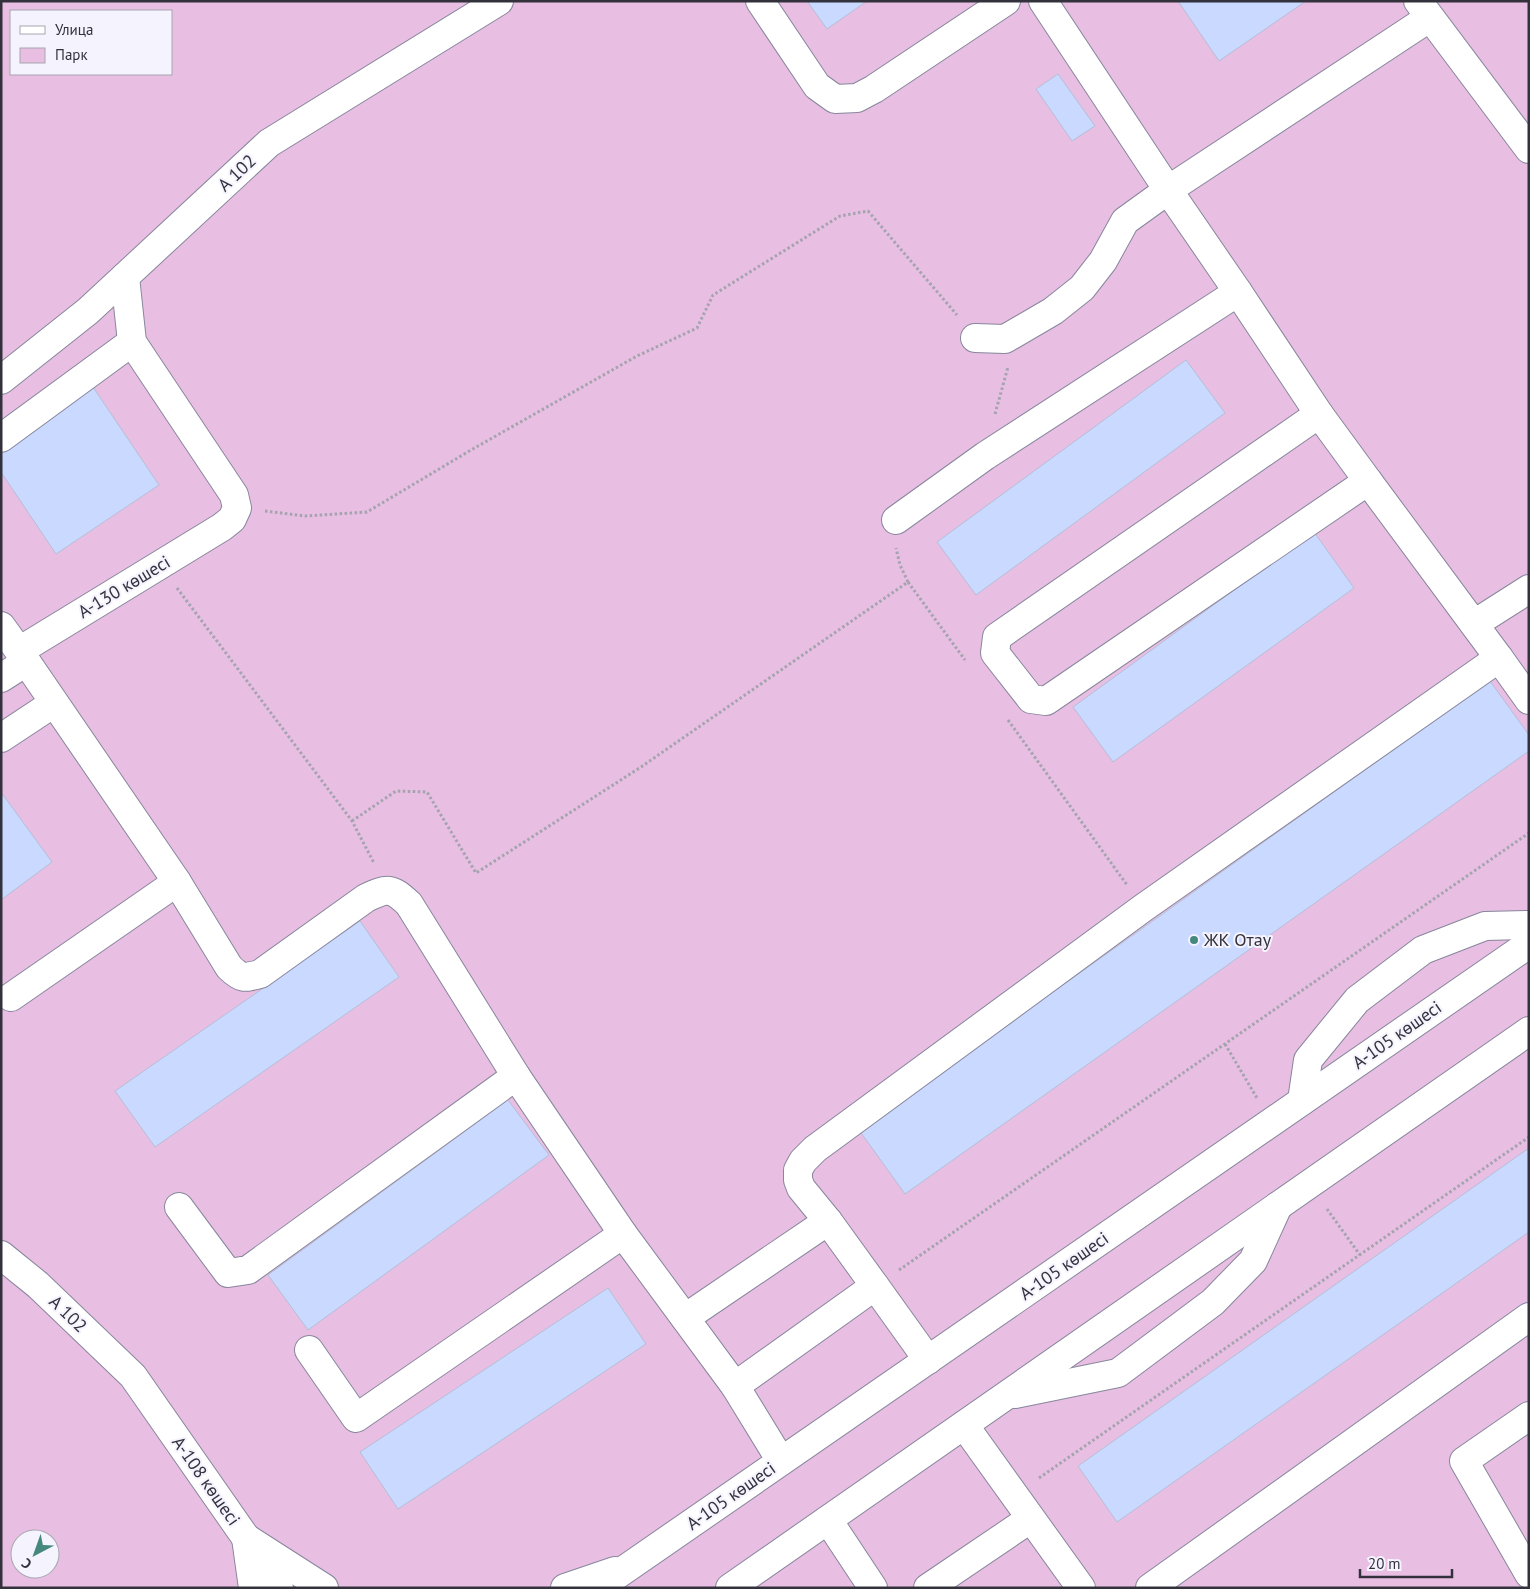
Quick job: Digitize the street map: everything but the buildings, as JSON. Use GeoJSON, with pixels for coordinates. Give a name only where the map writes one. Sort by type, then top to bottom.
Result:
{"type":"FeatureCollection","features":[{"type":"Feature","properties":{"kind":"street","name":"А 102"},"geometry":{"type":"LineString","coordinates":[[1,380],[88,310],[269,143],[499,1]]}},
{"type":"Feature","properties":{"kind":"street"},"geometry":{"type":"LineString","coordinates":[[760,1],[817,86],[835,99],[857,98],[874,89],[1006,1]]}},
{"type":"Feature","properties":{"kind":"street"},"geometry":{"type":"LineString","coordinates":[[1043,1],[1318,414],[1529,700]]}},
{"type":"Feature","properties":{"kind":"street"},"geometry":{"type":"LineString","coordinates":[[975,338],[1005,338],[1053,311],[1082,288],[1103,261],[1124,221],[1423,10],[1529,150]]}},
{"type":"Feature","properties":{"kind":"street"},"geometry":{"type":"LineString","coordinates":[[125,277],[132,342],[234,495],[237,508]]}},
{"type":"Feature","properties":{"kind":"street"},"geometry":{"type":"LineString","coordinates":[[896,520],[985,456],[1238,292]]}},
{"type":"Feature","properties":{"kind":"street"},"geometry":{"type":"LineString","coordinates":[[1,438],[132,342]]}},
{"type":"Feature","properties":{"kind":"street"},"geometry":{"type":"LineString","coordinates":[[1318,414],[997,637],[995,653],[1031,699],[1046,701],[1368,481]]}},
{"type":"Feature","properties":{"kind":"street","name":"А-130 көшесі"},"geometry":{"type":"LineString","coordinates":[[1,678],[23,656],[160,565],[222,527],[232,519],[237,508]]}},
{"type":"Feature","properties":{"kind":"street"},"geometry":{"type":"LineString","coordinates":[[1474,624],[1529,589]]}},
{"type":"Feature","properties":{"kind":"street"},"geometry":{"type":"LineString","coordinates":[[1,626],[177,882],[229,967],[238,976],[248,978],[260,974],[366,898],[380,892],[389,890],[398,893],[409,904],[516,1076],[623,1234],[735,1386],[781,1462]]}},
{"type":"Feature","properties":{"kind":"street"},"geometry":{"type":"LineString","coordinates":[[928,1360],[828,1221],[801,1188],[798,1180],[798,1170],[803,1161],[815,1149],[1143,908],[1499,658]]}},
{"type":"Feature","properties":{"kind":"street"},"geometry":{"type":"LineString","coordinates":[[1,738],[54,703]]}},
{"type":"Feature","properties":{"kind":"street"},"geometry":{"type":"LineString","coordinates":[[11,997],[177,882]]}},
{"type":"Feature","properties":{"kind":"street"},"geometry":{"type":"LineString","coordinates":[[1302,1101],[1308,1060],[1357,1000],[1423,950],[1485,926],[1529,925]]}},
{"type":"Feature","properties":{"kind":"street","name":"А-105 көшесі"},"geometry":{"type":"LineString","coordinates":[[598,1588],[1529,944]]}},
{"type":"Feature","properties":{"kind":"street"},"geometry":{"type":"LineString","coordinates":[[730,1588],[1529,1031]]}},
{"type":"Feature","properties":{"kind":"street"},"geometry":{"type":"LineString","coordinates":[[179,1207],[228,1272],[248,1270],[516,1076]]}},
{"type":"Feature","properties":{"kind":"street"},"geometry":{"type":"LineString","coordinates":[[1006,1396],[1118,1373],[1213,1302],[1253,1262],[1278,1206]]}},
{"type":"Feature","properties":{"kind":"street"},"geometry":{"type":"LineString","coordinates":[[685,1318],[828,1221]]}},
{"type":"Feature","properties":{"kind":"street"},"geometry":{"type":"LineString","coordinates":[[309,1350],[356,1418],[623,1234]]}},
{"type":"Feature","properties":{"kind":"street","name":"А 102"},"geometry":{"type":"LineString","coordinates":[[1,1255],[38,1285],[132,1376]]}},
{"type":"Feature","properties":{"kind":"street"},"geometry":{"type":"LineString","coordinates":[[735,1386],[875,1286]]}},
{"type":"Feature","properties":{"kind":"street"},"geometry":{"type":"LineString","coordinates":[[1150,1588],[1529,1317]]}},
{"type":"Feature","properties":{"kind":"street","name":"А-108 көшесі"},"geometry":{"type":"LineString","coordinates":[[132,1376],[279,1588]]}},
{"type":"Feature","properties":{"kind":"street"},"geometry":{"type":"LineString","coordinates":[[1529,1416],[1464,1461],[1529,1574]]}},
{"type":"Feature","properties":{"kind":"street"},"geometry":{"type":"LineString","coordinates":[[964,1425],[1081,1588]]}},
{"type":"Feature","properties":{"kind":"street"},"geometry":{"type":"LineString","coordinates":[[928,1588],[1030,1519]]}},
{"type":"Feature","properties":{"kind":"street"},"geometry":{"type":"LineString","coordinates":[[828,1520],[873,1588]]}},
{"type":"Feature","properties":{"kind":"street"},"geometry":{"type":"LineString","coordinates":[[246,1538],[253,1588]]}},
{"type":"Feature","properties":{"kind":"street"},"geometry":{"type":"LineString","coordinates":[[246,1538],[324,1588]]}},
{"type":"Feature","properties":{"kind":"street"},"geometry":{"type":"LineString","coordinates":[[564,1588],[631,1565]]}},
{"type":"Feature","properties":{"kind":"path"},"geometry":{"type":"LineString","coordinates":[[237,508],[305,516],[367,512],[471,450],[629,361],[697,328],[713,296],[840,216],[868,211],[975,338]]}},
{"type":"Feature","properties":{"kind":"path"},"geometry":{"type":"LineString","coordinates":[[985,456],[1017,331]]}},
{"type":"Feature","properties":{"kind":"path"},"geometry":{"type":"LineString","coordinates":[[896,520],[896,547],[900,565],[908,582],[966,662]]}},
{"type":"Feature","properties":{"kind":"path"},"geometry":{"type":"LineString","coordinates":[[160,565],[352,821],[389,890]]}},
{"type":"Feature","properties":{"kind":"path"},"geometry":{"type":"LineString","coordinates":[[352,821],[396,791],[427,792],[476,873],[641,767],[908,582]]}},
{"type":"Feature","properties":{"kind":"path"},"geometry":{"type":"LineString","coordinates":[[1006,717],[1143,908]]}},
{"type":"Feature","properties":{"kind":"path"},"geometry":{"type":"LineString","coordinates":[[875,1286],[1529,833]]}},
{"type":"Feature","properties":{"kind":"path"},"geometry":{"type":"LineString","coordinates":[[1225,1044],[1271,1122]]}},
{"type":"Feature","properties":{"kind":"path"},"geometry":{"type":"LineString","coordinates":[[1014,1496],[1529,1137]]}},
{"type":"Feature","properties":{"kind":"path"},"geometry":{"type":"LineString","coordinates":[[1309,1184],[1360,1255]]}},
{"type":"Feature","properties":{"kind":"green space"},"geometry":{"type":"Polygon","coordinates":[[[1,1],[1529,1],[1529,1588],[1,1588],[1,1]]]}},
{"type":"Feature","properties":{"kind":"place","name":"ЖК Отау"},"geometry":{"type":"Point","coordinates":[1194,940]}}]}
